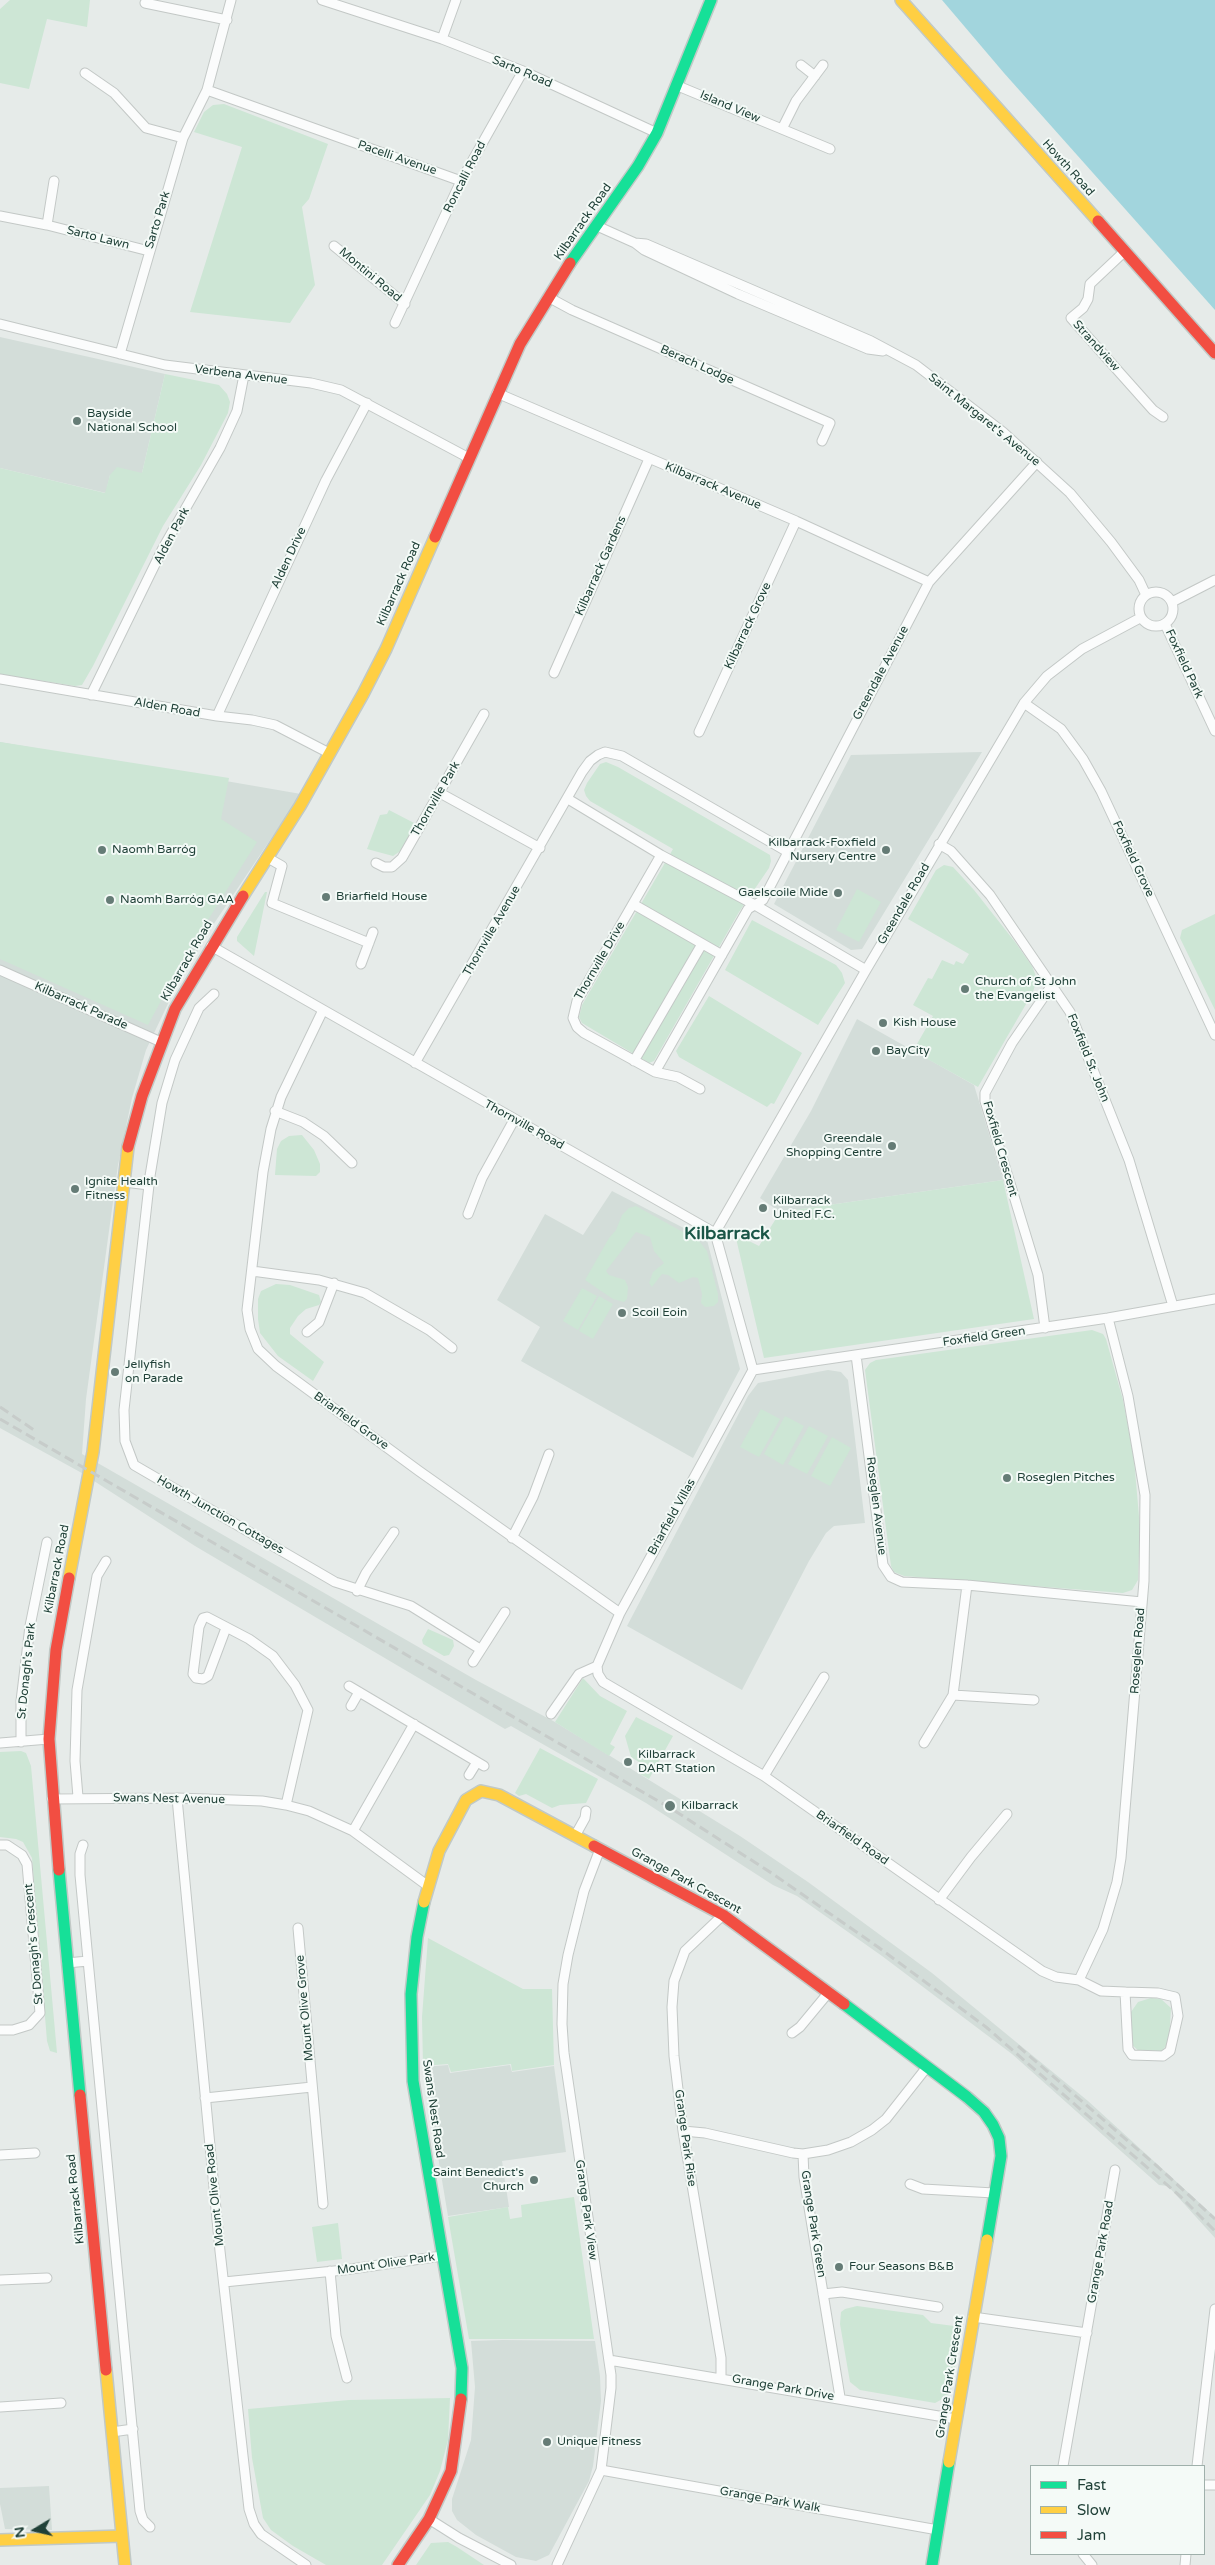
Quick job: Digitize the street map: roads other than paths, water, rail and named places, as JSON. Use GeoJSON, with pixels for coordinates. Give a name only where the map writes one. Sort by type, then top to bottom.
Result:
{"type":"FeatureCollection","features":[{"type":"Feature","properties":{"kind":"main road","name":"Kilbarrack Road"},"geometry":{"type":"LineString","coordinates":[[125,2565],[67,1963],[52,1799],[49,1739],[56,1650],[96,1433],[128,1148],[142,1096],[175,1009],[211,946],[300,806],[328,752],[363,694],[386,648],[520,344],[548,297],[638,166],[657,133],[678,86],[711,0]]}},
{"type":"Feature","properties":{"kind":"main road","name":"Howth Road"},"geometry":{"type":"LineString","coordinates":[[901,0],[1215,353]]}},
{"type":"Feature","properties":{"kind":"main road","name":"Swans Nest Road"},"geometry":{"type":"LineString","coordinates":[[398,2565],[429,2519],[451,2471],[463,2388],[462,2368],[414,2086],[410,2033],[411,1994],[417,1936],[428,1886],[439,1851],[453,1821],[466,1800],[481,1791],[499,1795],[600,1849]]}},
{"type":"Feature","properties":{"kind":"main road","name":"Grange Park Crescent"},"geometry":{"type":"LineString","coordinates":[[600,1849],[723,1916],[829,1992],[967,2097],[984,2112],[999,2138],[1001,2156],[932,2565]]}},
{"type":"Feature","properties":{"kind":"main road"},"geometry":{"type":"LineString","coordinates":[[0,2540],[122,2536]]}},
{"type":"Feature","properties":{"kind":"street","name":"Sarto Park"},"geometry":{"type":"LineString","coordinates":[[120,354],[183,138],[206,90],[231,0]]}},
{"type":"Feature","properties":{"kind":"street"},"geometry":{"type":"LineString","coordinates":[[322,0],[335,2]]}},
{"type":"Feature","properties":{"kind":"street"},"geometry":{"type":"LineString","coordinates":[[442,39],[456,0]]}},
{"type":"Feature","properties":{"kind":"street","name":"Sarto Road"},"geometry":{"type":"LineString","coordinates":[[335,2],[442,39],[523,71],[657,133]]}},
{"type":"Feature","properties":{"kind":"street"},"geometry":{"type":"LineString","coordinates":[[145,3],[227,20]]}},
{"type":"Feature","properties":{"kind":"street"},"geometry":{"type":"LineString","coordinates":[[801,65],[815,76]]}},
{"type":"Feature","properties":{"kind":"street"},"geometry":{"type":"LineString","coordinates":[[782,129],[796,101],[823,65]]}},
{"type":"Feature","properties":{"kind":"street","name":"Roncalli Road"},"geometry":{"type":"LineString","coordinates":[[414,287],[460,180],[523,71]]}},
{"type":"Feature","properties":{"kind":"street"},"geometry":{"type":"LineString","coordinates":[[85,73],[114,93],[146,128],[183,138]]}},
{"type":"Feature","properties":{"kind":"street","name":"Island View"},"geometry":{"type":"LineString","coordinates":[[678,86],[830,149]]}},
{"type":"Feature","properties":{"kind":"street","name":"Pacelli Avenue"},"geometry":{"type":"LineString","coordinates":[[206,90],[460,180]]}},
{"type":"Feature","properties":{"kind":"street"},"geometry":{"type":"LineString","coordinates":[[47,224],[54,182]]}},
{"type":"Feature","properties":{"kind":"street","name":"Sarto Lawn"},"geometry":{"type":"LineString","coordinates":[[0,216],[47,224],[149,251]]}},
{"type":"Feature","properties":{"kind":"street","name":"Saint Margaret's Avenue"},"geometry":{"type":"LineString","coordinates":[[597,226],[635,243],[654,247],[871,341],[916,366],[1003,432],[1070,493],[1111,542],[1139,580],[1146,595]]}},
{"type":"Feature","properties":{"kind":"street","name":"Montini Road"},"geometry":{"type":"LineString","coordinates":[[334,246],[405,304]]}},
{"type":"Feature","properties":{"kind":"street","name":"Strandview"},"geometry":{"type":"LineString","coordinates":[[1125,251],[1090,284],[1088,299],[1083,308],[1070,318],[1153,410],[1163,417]]}},
{"type":"Feature","properties":{"kind":"street","name":"Montini Road"},"geometry":{"type":"LineString","coordinates":[[395,323],[414,287]]}},
{"type":"Feature","properties":{"kind":"street","name":"Berach Lodge"},"geometry":{"type":"LineString","coordinates":[[548,297],[572,310],[830,423],[822,441]]}},
{"type":"Feature","properties":{"kind":"street","name":"Verbena Avenue"},"geometry":{"type":"LineString","coordinates":[[0,324],[165,365],[311,383],[341,390],[469,458]]}},
{"type":"Feature","properties":{"kind":"street","name":"Alden Park"},"geometry":{"type":"LineString","coordinates":[[91,695],[164,548],[220,448],[236,411],[244,375]]}},
{"type":"Feature","properties":{"kind":"street","name":"Kilbarrack Avenue"},"geometry":{"type":"LineString","coordinates":[[497,393],[796,521],[929,582]]}},
{"type":"Feature","properties":{"kind":"street","name":"Alden Drive"},"geometry":{"type":"LineString","coordinates":[[217,716],[326,480],[367,403]]}},
{"type":"Feature","properties":{"kind":"street","name":"Kilbarrack Gardens"},"geometry":{"type":"LineString","coordinates":[[554,674],[649,459]]}},
{"type":"Feature","properties":{"kind":"street","name":"Greendale Avenue"},"geometry":{"type":"LineString","coordinates":[[655,1072],[748,909],[763,900],[929,582],[1037,462]]}},
{"type":"Feature","properties":{"kind":"street","name":"Kilbarrack Grove"},"geometry":{"type":"LineString","coordinates":[[699,732],[796,521]]}},
{"type":"Feature","properties":{"kind":"street"},"geometry":{"type":"LineString","coordinates":[[1172,602],[1215,580]]}},
{"type":"Feature","properties":{"kind":"street"},"geometry":{"type":"LineString","coordinates":[[1161,592],[1172,602],[1173,614],[1165,624],[1150,626],[1140,618],[1139,605],[1146,595],[1161,592]]}},
{"type":"Feature","properties":{"kind":"street","name":"Greendale Road"},"geometry":{"type":"LineString","coordinates":[[715,1233],[939,844],[1024,703],[1047,676],[1082,649],[1140,618]]}},
{"type":"Feature","properties":{"kind":"street","name":"Foxfield Park"},"geometry":{"type":"LineString","coordinates":[[1165,624],[1215,731]]}},
{"type":"Feature","properties":{"kind":"street","name":"Alden Road"},"geometry":{"type":"LineString","coordinates":[[0,679],[275,725],[328,752]]}},
{"type":"Feature","properties":{"kind":"street","name":"Foxfield Grove"},"geometry":{"type":"LineString","coordinates":[[1024,703],[1061,729],[1083,759],[1101,790],[1215,1035]]}},
{"type":"Feature","properties":{"kind":"street","name":"Thornville Park"},"geometry":{"type":"LineString","coordinates":[[376,863],[384,867],[392,867],[402,858],[484,714]]}},
{"type":"Feature","properties":{"kind":"street","name":"Thornville Avenue"},"geometry":{"type":"LineString","coordinates":[[415,1063],[568,798],[590,761],[598,755],[612,753],[788,852]]}},
{"type":"Feature","properties":{"kind":"street"},"geometry":{"type":"LineString","coordinates":[[440,793],[540,848]]}},
{"type":"Feature","properties":{"kind":"street"},"geometry":{"type":"LineString","coordinates":[[568,798],[662,855],[755,905],[866,970]]}},
{"type":"Feature","properties":{"kind":"street","name":"Foxfield St. John"},"geometry":{"type":"LineString","coordinates":[[939,844],[951,851],[990,895],[1070,1012],[1130,1160],[1173,1306]]}},
{"type":"Feature","properties":{"kind":"street","name":"Thornville Drive"},"geometry":{"type":"LineString","coordinates":[[662,855],[577,1000],[573,1018],[577,1027],[584,1033],[634,1061],[655,1072],[678,1077],[700,1089]]}},
{"type":"Feature","properties":{"kind":"street"},"geometry":{"type":"LineString","coordinates":[[268,858],[282,866],[272,903],[369,943]]}},
{"type":"Feature","properties":{"kind":"street"},"geometry":{"type":"LineString","coordinates":[[633,904],[722,955]]}},
{"type":"Feature","properties":{"kind":"street"},"geometry":{"type":"LineString","coordinates":[[361,964],[373,932]]}},
{"type":"Feature","properties":{"kind":"street"},"geometry":{"type":"LineString","coordinates":[[634,1061],[702,944]]}},
{"type":"Feature","properties":{"kind":"street","name":"Thornville Road"},"geometry":{"type":"LineString","coordinates":[[211,946],[715,1233]]}},
{"type":"Feature","properties":{"kind":"street","name":"Kilbarrack Parade"},"geometry":{"type":"LineString","coordinates":[[0,970],[161,1042]]}},
{"type":"Feature","properties":{"kind":"street","name":"Foxfield Crescent"},"geometry":{"type":"LineString","coordinates":[[1045,1328],[1038,1275],[985,1100],[985,1093],[1012,1043],[1052,985]]}},
{"type":"Feature","properties":{"kind":"street"},"geometry":{"type":"LineString","coordinates":[[124,1182],[149,1185],[162,1103],[175,1060],[199,1008],[214,994]]}},
{"type":"Feature","properties":{"kind":"street","name":"Briarfield Grove"},"geometry":{"type":"LineString","coordinates":[[322,1010],[275,1112],[263,1172],[247,1310],[250,1329],[258,1348],[276,1366],[512,1538],[620,1613]]}},
{"type":"Feature","properties":{"kind":"street"},"geometry":{"type":"LineString","coordinates":[[275,1112],[303,1122],[324,1136],[352,1163]]}},
{"type":"Feature","properties":{"kind":"street"},"geometry":{"type":"LineString","coordinates":[[468,1214],[482,1178],[514,1120]]}},
{"type":"Feature","properties":{"kind":"street","name":"Howth Junction Cottages"},"geometry":{"type":"LineString","coordinates":[[149,1185],[124,1410],[125,1441],[134,1465],[335,1582],[411,1606],[480,1649]]}},
{"type":"Feature","properties":{"kind":"street"},"geometry":{"type":"LineString","coordinates":[[715,1233],[753,1370]]}},
{"type":"Feature","properties":{"kind":"street"},"geometry":{"type":"LineString","coordinates":[[252,1271],[334,1283],[365,1293],[429,1330],[452,1348]]}},
{"type":"Feature","properties":{"kind":"street"},"geometry":{"type":"LineString","coordinates":[[307,1332],[319,1322],[334,1283]]}},
{"type":"Feature","properties":{"kind":"street","name":"Foxfield Green"},"geometry":{"type":"LineString","coordinates":[[753,1370],[1045,1328],[1215,1299]]}},
{"type":"Feature","properties":{"kind":"street","name":"Roseglen Road"},"geometry":{"type":"LineString","coordinates":[[1079,1980],[1103,1929],[1117,1882],[1121,1858],[1142,1602],[1145,1495],[1128,1396],[1108,1318]]}},
{"type":"Feature","properties":{"kind":"street","name":"Roseglen Avenue"},"geometry":{"type":"LineString","coordinates":[[856,1355],[884,1565],[886,1572],[891,1577],[902,1582],[967,1585],[1142,1602]]}},
{"type":"Feature","properties":{"kind":"street","name":"Briarfield Villas"},"geometry":{"type":"LineString","coordinates":[[596,1666],[620,1613],[753,1370]]}},
{"type":"Feature","properties":{"kind":"street"},"geometry":{"type":"LineString","coordinates":[[512,1538],[533,1497],[549,1454]]}},
{"type":"Feature","properties":{"kind":"street"},"geometry":{"type":"LineString","coordinates":[[357,1590],[366,1573],[394,1532]]}},
{"type":"Feature","properties":{"kind":"street","name":"St Donagh's Park"},"geometry":{"type":"LineString","coordinates":[[21,1742],[21,1701],[29,1636],[47,1542]]}},
{"type":"Feature","properties":{"kind":"street"},"geometry":{"type":"LineString","coordinates":[[78,1797],[75,1761],[77,1690],[97,1576],[106,1561]]}},
{"type":"Feature","properties":{"kind":"street"},"geometry":{"type":"LineString","coordinates":[[924,1743],[953,1695],[967,1585]]}},
{"type":"Feature","properties":{"kind":"street"},"geometry":{"type":"LineString","coordinates":[[473,1662],[505,1612]]}},
{"type":"Feature","properties":{"kind":"street"},"geometry":{"type":"LineString","coordinates":[[226,1628],[208,1676],[203,1679],[196,1678],[193,1674],[196,1645],[203,1618],[207,1617],[249,1639],[273,1656],[295,1685],[308,1710],[286,1805]]}},
{"type":"Feature","properties":{"kind":"street"},"geometry":{"type":"LineString","coordinates":[[551,1714],[579,1674],[596,1666]]}},
{"type":"Feature","properties":{"kind":"street","name":"Briarfield Road"},"geometry":{"type":"LineString","coordinates":[[596,1666],[603,1682],[764,1776],[1042,1971],[1056,1977],[1079,1980],[1101,1991],[1158,1993],[1175,1997],[1178,2016],[1170,2051],[1163,2056],[1132,2055],[1128,2049],[1125,1992]]}},
{"type":"Feature","properties":{"kind":"street"},"geometry":{"type":"LineString","coordinates":[[764,1776],[824,1677]]}},
{"type":"Feature","properties":{"kind":"street"},"geometry":{"type":"LineString","coordinates":[[349,1686],[480,1764],[469,1775]]}},
{"type":"Feature","properties":{"kind":"street"},"geometry":{"type":"LineString","coordinates":[[351,1706],[359,1692]]}},
{"type":"Feature","properties":{"kind":"street"},"geometry":{"type":"LineString","coordinates":[[953,1695],[1034,1700]]}},
{"type":"Feature","properties":{"kind":"street"},"geometry":{"type":"LineString","coordinates":[[353,1831],[414,1724]]}},
{"type":"Feature","properties":{"kind":"street"},"geometry":{"type":"LineString","coordinates":[[0,1743],[49,1739]]}},
{"type":"Feature","properties":{"kind":"street","name":"Swans Nest Avenue"},"geometry":{"type":"LineString","coordinates":[[52,1799],[78,1797],[177,1798],[262,1801],[286,1805],[310,1811],[353,1831],[428,1886]]}},
{"type":"Feature","properties":{"kind":"street","name":"Mount Olive Road"},"geometry":{"type":"LineString","coordinates":[[177,1798],[192,1937],[205,2098],[249,2509],[262,2534],[306,2565]]}},
{"type":"Feature","properties":{"kind":"street"},"geometry":{"type":"LineString","coordinates":[[575,1836],[585,1818],[586,1811]]}},
{"type":"Feature","properties":{"kind":"street"},"geometry":{"type":"LineString","coordinates":[[939,1900],[971,1857],[1007,1814]]}},
{"type":"Feature","properties":{"kind":"street"},"geometry":{"type":"LineString","coordinates":[[83,1844],[80,1854],[80,1875],[140,2511],[150,2527]]}},
{"type":"Feature","properties":{"kind":"street","name":"St Donagh's Crescent"},"geometry":{"type":"LineString","coordinates":[[0,1845],[7,1845],[22,1855],[27,1864],[40,2012],[29,2025],[13,2030],[0,2030]]}},
{"type":"Feature","properties":{"kind":"street","name":"Grange Park View"},"geometry":{"type":"LineString","coordinates":[[557,2565],[601,2470],[611,2388],[609,2360],[587,2220],[562,2024],[563,1993],[568,1955],[584,1891],[600,1849]]}},
{"type":"Feature","properties":{"kind":"street","name":"Grange Park Rise"},"geometry":{"type":"LineString","coordinates":[[721,2378],[721,2358],[683,2131],[674,2056],[672,2007],[674,1981],[685,1951],[723,1916]]}},
{"type":"Feature","properties":{"kind":"street","name":"Mount Olive Grove"},"geometry":{"type":"LineString","coordinates":[[298,1928],[323,2204]]}},
{"type":"Feature","properties":{"kind":"street"},"geometry":{"type":"LineString","coordinates":[[67,1963],[88,1961]]}},
{"type":"Feature","properties":{"kind":"street"},"geometry":{"type":"LineString","coordinates":[[792,2033],[800,2027],[829,1992]]}},
{"type":"Feature","properties":{"kind":"street"},"geometry":{"type":"LineString","coordinates":[[683,2131],[706,2133],[803,2154],[834,2148],[851,2142],[872,2130],[886,2118],[927,2067]]}},
{"type":"Feature","properties":{"kind":"street"},"geometry":{"type":"LineString","coordinates":[[205,2098],[312,2087]]}},
{"type":"Feature","properties":{"kind":"street"},"geometry":{"type":"LineString","coordinates":[[0,2155],[35,2153]]}},
{"type":"Feature","properties":{"kind":"street","name":"Grange Park Green"},"geometry":{"type":"LineString","coordinates":[[803,2154],[804,2177],[840,2398]]}},
{"type":"Feature","properties":{"kind":"street","name":"Grange Park Road"},"geometry":{"type":"LineString","coordinates":[[1063,2465],[1116,2170]]}},
{"type":"Feature","properties":{"kind":"street"},"geometry":{"type":"LineString","coordinates":[[910,2184],[923,2189],[994,2193]]}},
{"type":"Feature","properties":{"kind":"street","name":"Mount Olive Park"},"geometry":{"type":"LineString","coordinates":[[224,2282],[330,2271],[442,2256]]}},
{"type":"Feature","properties":{"kind":"street","name":"Mount Olive Park"},"geometry":{"type":"LineString","coordinates":[[330,2271],[336,2336],[347,2378]]}},
{"type":"Feature","properties":{"kind":"street"},"geometry":{"type":"LineString","coordinates":[[0,2280],[47,2278]]}},
{"type":"Feature","properties":{"kind":"street","name":"Grange Park Green"},"geometry":{"type":"LineString","coordinates":[[823,2294],[842,2292],[938,2307]]}},
{"type":"Feature","properties":{"kind":"street"},"geometry":{"type":"LineString","coordinates":[[1197,2465],[1213,2348],[1215,2309]]}},
{"type":"Feature","properties":{"kind":"street"},"geometry":{"type":"LineString","coordinates":[[973,2317],[1087,2333]]}},
{"type":"Feature","properties":{"kind":"street","name":"Grange Park Drive"},"geometry":{"type":"LineString","coordinates":[[609,2360],[956,2419]]}},
{"type":"Feature","properties":{"kind":"street"},"geometry":{"type":"LineString","coordinates":[[0,2407],[61,2403]]}},
{"type":"Feature","properties":{"kind":"street"},"geometry":{"type":"LineString","coordinates":[[112,2432],[133,2429]]}},
{"type":"Feature","properties":{"kind":"street","name":"Grange Park Walk"},"geometry":{"type":"LineString","coordinates":[[601,2470],[938,2530]]}},
{"type":"Feature","properties":{"kind":"street"},"geometry":{"type":"LineString","coordinates":[[429,2519],[459,2538],[511,2565]]}},
{"type":"Feature","properties":{"kind":"street"},"geometry":{"type":"LineString","coordinates":[[1084,2555],[1092,2565]]}},
{"type":"Feature","properties":{"kind":"water"},"geometry":{"type":"Polygon","coordinates":[[[942,0],[1215,0],[1215,310],[1004,73],[942,0]]]}},
{"type":"Feature","properties":{"kind":"railway"},"geometry":{"type":"LineString","coordinates":[[0,1407],[37,1432]]}},
{"type":"Feature","properties":{"kind":"railway"},"geometry":{"type":"LineString","coordinates":[[0,1419],[672,1809],[773,1874],[878,1947],[986,2027],[1181,2197],[1215,2231]]}},
{"type":"Feature","properties":{"kind":"railway"},"geometry":{"type":"LineString","coordinates":[[1018,2046],[1215,2219]]}},
{"type":"Feature","properties":{"kind":"place","name":"Bayside National School"},"geometry":{"type":"Point","coordinates":[77,421]}},
{"type":"Feature","properties":{"kind":"place","name":"Naomh Barróg"},"geometry":{"type":"Point","coordinates":[102,850]}},
{"type":"Feature","properties":{"kind":"place","name":"Kilbarrack-Foxfield Nursery Centre"},"geometry":{"type":"Point","coordinates":[886,850]}},
{"type":"Feature","properties":{"kind":"place","name":"Gaelscoile Mide"},"geometry":{"type":"Point","coordinates":[838,893]}},
{"type":"Feature","properties":{"kind":"place","name":"Briarfield House"},"geometry":{"type":"Point","coordinates":[326,897]}},
{"type":"Feature","properties":{"kind":"place","name":"Naomh Barróg GAA"},"geometry":{"type":"Point","coordinates":[110,900]}},
{"type":"Feature","properties":{"kind":"place","name":"Church of St John the Evangelist"},"geometry":{"type":"Point","coordinates":[965,989]}},
{"type":"Feature","properties":{"kind":"place","name":"Kish House"},"geometry":{"type":"Point","coordinates":[883,1023]}},
{"type":"Feature","properties":{"kind":"place","name":"BayCity"},"geometry":{"type":"Point","coordinates":[876,1051]}},
{"type":"Feature","properties":{"kind":"place","name":"Greendale Shopping Centre"},"geometry":{"type":"Point","coordinates":[892,1146]}},
{"type":"Feature","properties":{"kind":"place","name":"Ignite Health Fitness"},"geometry":{"type":"Point","coordinates":[75,1189]}},
{"type":"Feature","properties":{"kind":"place","name":"Kilbarrack United F.C."},"geometry":{"type":"Point","coordinates":[763,1208]}},
{"type":"Feature","properties":{"kind":"place","name":"Scoil Eoin"},"geometry":{"type":"Point","coordinates":[622,1313]}},
{"type":"Feature","properties":{"kind":"place","name":"Jellyfish on Parade"},"geometry":{"type":"Point","coordinates":[115,1372]}},
{"type":"Feature","properties":{"kind":"place","name":"Roseglen Pitches"},"geometry":{"type":"Point","coordinates":[1007,1478]}},
{"type":"Feature","properties":{"kind":"place","name":"Kilbarrack DART Station"},"geometry":{"type":"Point","coordinates":[628,1762]}},
{"type":"Feature","properties":{"kind":"place","name":"Kilbarrack"},"geometry":{"type":"Point","coordinates":[670,1806]}},
{"type":"Feature","properties":{"kind":"place","name":"Saint Benedict's Church"},"geometry":{"type":"Point","coordinates":[534,2180]}},
{"type":"Feature","properties":{"kind":"place","name":"Four Seasons B&B"},"geometry":{"type":"Point","coordinates":[839,2267]}},
{"type":"Feature","properties":{"kind":"place","name":"Unique Fitness"},"geometry":{"type":"Point","coordinates":[547,2442]}},
{"type":"Feature","properties":{"kind":"district","name":"Kilbarrack"},"geometry":{"type":"Point","coordinates":[727,1234]}}]}
